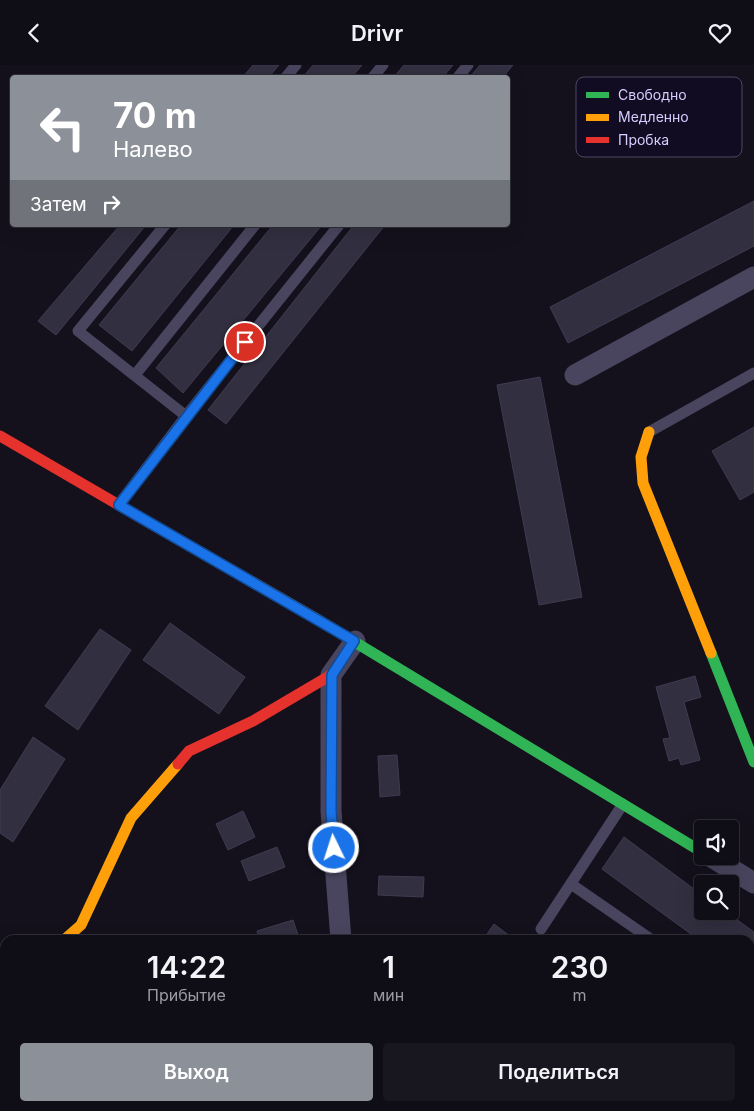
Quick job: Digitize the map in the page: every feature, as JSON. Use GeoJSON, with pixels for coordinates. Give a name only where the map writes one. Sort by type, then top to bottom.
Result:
{"type":"FeatureCollection","features":[{"type":"Feature","properties":{"kind":"street"},"geometry":{"type":"LineString","coordinates":[[575,375],[754,277]]}},
{"type":"Feature","properties":{"kind":"street"},"geometry":{"type":"LineString","coordinates":[[649,432],[642,448],[640,467],[643,483],[754,762]]}},
{"type":"Feature","properties":{"kind":"street"},"geometry":{"type":"LineString","coordinates":[[0,436],[354,641],[694,847]]}},
{"type":"Feature","properties":{"kind":"street"},"geometry":{"type":"LineString","coordinates":[[69,935],[80,925],[131,819],[189,751],[253,721],[332,675],[354,641]]}},
{"type":"Feature","properties":{"kind":"street"},"geometry":{"type":"LineString","coordinates":[[332,675],[331,811],[341,935]]}},
{"type":"Feature","properties":{"kind":"street"},"geometry":{"type":"LineString","coordinates":[[725,865],[754,883]]}},
{"type":"Feature","properties":{"kind":"lane"},"geometry":{"type":"LineString","coordinates":[[288,75],[296,65]]}},
{"type":"Feature","properties":{"kind":"lane"},"geometry":{"type":"LineString","coordinates":[[375,75],[383,65]]}},
{"type":"Feature","properties":{"kind":"lane"},"geometry":{"type":"LineString","coordinates":[[460,75],[468,65]]}},
{"type":"Feature","properties":{"kind":"lane"},"geometry":{"type":"LineString","coordinates":[[163,227],[78,331],[186,416]]}},
{"type":"Feature","properties":{"kind":"lane"},"geometry":{"type":"LineString","coordinates":[[134,375],[253,227]]}},
{"type":"Feature","properties":{"kind":"lane"},"geometry":{"type":"LineString","coordinates":[[119,505],[186,416],[338,227]]}},
{"type":"Feature","properties":{"kind":"lane"},"geometry":{"type":"LineString","coordinates":[[649,432],[754,373]]}},
{"type":"Feature","properties":{"kind":"lane"},"geometry":{"type":"LineString","coordinates":[[542,929],[623,804]]}},
{"type":"Feature","properties":{"kind":"lane"},"geometry":{"type":"LineString","coordinates":[[571,884],[645,935]]}},
{"type":"Feature","properties":{"kind":"building"},"geometry":{"type":"Polygon","coordinates":[[[253,65],[279,65],[271,75],[245,75],[253,65]]]}},
{"type":"Feature","properties":{"kind":"building"},"geometry":{"type":"Polygon","coordinates":[[[313,65],[362,65],[354,75],[305,75],[313,65]]]}},
{"type":"Feature","properties":{"kind":"building"},"geometry":{"type":"Polygon","coordinates":[[[404,65],[453,65],[445,75],[396,75],[404,65]]]}},
{"type":"Feature","properties":{"kind":"building"},"geometry":{"type":"Polygon","coordinates":[[[480,65],[513,65],[505,75],[472,75],[480,65]]]}},
{"type":"Feature","properties":{"kind":"building"},"geometry":{"type":"Polygon","coordinates":[[[754,201],[754,246],[568,343],[550,307],[754,201]]]}},
{"type":"Feature","properties":{"kind":"building"},"geometry":{"type":"Polygon","coordinates":[[[118,227],[144,227],[56,335],[38,321],[118,227]]]}},
{"type":"Feature","properties":{"kind":"building"},"geometry":{"type":"Polygon","coordinates":[[[179,227],[232,227],[132,351],[99,325],[179,227]]]}},
{"type":"Feature","properties":{"kind":"building"},"geometry":{"type":"Polygon","coordinates":[[[271,227],[320,227],[183,393],[156,368],[271,227]]]}},
{"type":"Feature","properties":{"kind":"building"},"geometry":{"type":"Polygon","coordinates":[[[352,227],[383,227],[226,424],[208,410],[352,227]]]}},
{"type":"Feature","properties":{"kind":"building"},"geometry":{"type":"Polygon","coordinates":[[[540,377],[582,597],[539,605],[497,385],[540,377]]]}},
{"type":"Feature","properties":{"kind":"building"},"geometry":{"type":"Polygon","coordinates":[[[754,427],[754,492],[740,500],[712,451],[754,427]]]}},
{"type":"Feature","properties":{"kind":"building"},"geometry":{"type":"Polygon","coordinates":[[[170,623],[245,677],[219,714],[143,660],[170,623]]]}},
{"type":"Feature","properties":{"kind":"building"},"geometry":{"type":"Polygon","coordinates":[[[100,629],[131,650],[78,730],[45,706],[100,629]]]}},
{"type":"Feature","properties":{"kind":"building"},"geometry":{"type":"Polygon","coordinates":[[[695,676],[701,697],[684,702],[700,760],[681,765],[679,758],[669,761],[663,739],[670,738],[656,687],[695,676]]]}},
{"type":"Feature","properties":{"kind":"building"},"geometry":{"type":"Polygon","coordinates":[[[33,737],[65,759],[13,842],[0,833],[0,790],[33,737]]]}},
{"type":"Feature","properties":{"kind":"building"},"geometry":{"type":"Polygon","coordinates":[[[397,755],[400,795],[380,797],[378,756],[397,755]]]}},
{"type":"Feature","properties":{"kind":"building"},"geometry":{"type":"Polygon","coordinates":[[[243,811],[255,837],[228,850],[216,824],[243,811]]]}},
{"type":"Feature","properties":{"kind":"building"},"geometry":{"type":"Polygon","coordinates":[[[624,837],[694,889],[694,920],[737,920],[754,932],[754,935],[692,935],[602,869],[624,837]]]}},
{"type":"Feature","properties":{"kind":"building"},"geometry":{"type":"Polygon","coordinates":[[[277,847],[285,867],[249,881],[241,861],[277,847]]]}},
{"type":"Feature","properties":{"kind":"building"},"geometry":{"type":"Polygon","coordinates":[[[379,876],[424,877],[423,897],[378,895],[379,876]]]}},
{"type":"Feature","properties":{"kind":"building"},"geometry":{"type":"Polygon","coordinates":[[[293,920],[298,935],[258,935],[257,931],[293,920]]]}},
{"type":"Feature","properties":{"kind":"building"},"geometry":{"type":"Polygon","coordinates":[[[494,924],[508,935],[486,935],[494,924]]]}},
{"type":"Feature","properties":{"kind":"traffic: fast"},"geometry":{"type":"LineString","coordinates":[[315,618],[694,847]]}},
{"type":"Feature","properties":{"kind":"traffic: fast"},"geometry":{"type":"LineString","coordinates":[[711,653],[754,762]]}},
{"type":"Feature","properties":{"kind":"traffic: slow"},"geometry":{"type":"LineString","coordinates":[[649,432],[641,457],[643,483],[711,653]]}},
{"type":"Feature","properties":{"kind":"traffic: slow"},"geometry":{"type":"LineString","coordinates":[[136,515],[315,618]]}},
{"type":"Feature","properties":{"kind":"traffic: slow"},"geometry":{"type":"LineString","coordinates":[[70,935],[81,925],[131,818],[178,764]]}},
{"type":"Feature","properties":{"kind":"traffic: jam"},"geometry":{"type":"LineString","coordinates":[[0,436],[136,515]]}},
{"type":"Feature","properties":{"kind":"traffic: jam"},"geometry":{"type":"LineString","coordinates":[[178,764],[189,751],[253,721],[331,675]]}},
{"type":"Feature","properties":{"kind":"route"},"geometry":{"type":"LineString","coordinates":[[245,342],[119,505],[354,641],[332,675],[331,811],[334,848]]}}]}
